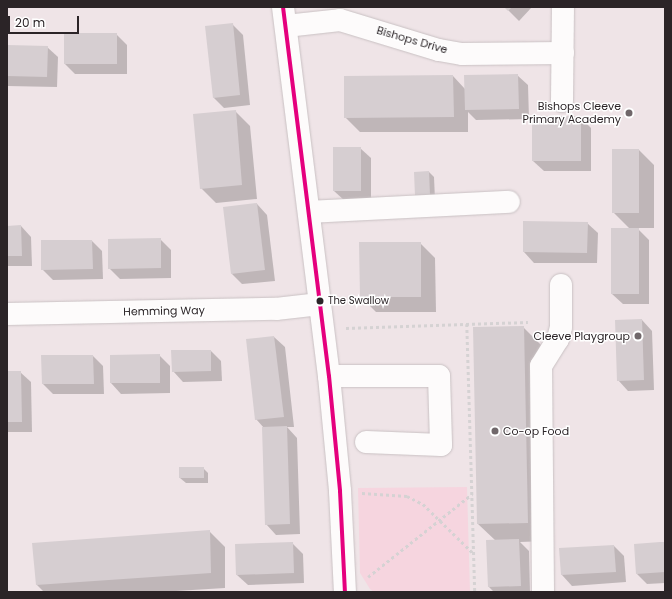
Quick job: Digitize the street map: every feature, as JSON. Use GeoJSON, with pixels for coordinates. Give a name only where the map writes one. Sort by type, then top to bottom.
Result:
{"type":"FeatureCollection","features":[{"type":"Feature","properties":{"kind":"street"},"geometry":{"type":"LineString","coordinates":[[562,101],[563,7]]}},
{"type":"Feature","properties":{"kind":"street","name":"Bishops Drive"},"geometry":{"type":"LineString","coordinates":[[345,592],[340,492],[329,376],[284,16],[340,20],[439,50],[462,54],[563,53]]}},
{"type":"Feature","properties":{"kind":"street"},"geometry":{"type":"LineString","coordinates":[[309,212],[443,203],[509,202]]}},
{"type":"Feature","properties":{"kind":"street"},"geometry":{"type":"LineString","coordinates":[[543,592],[541,366],[558,339],[561,327],[561,284]]}},
{"type":"Feature","properties":{"kind":"street","name":"Hemming Way"},"geometry":{"type":"LineString","coordinates":[[7,314],[276,309],[320,304]]}},
{"type":"Feature","properties":{"kind":"street"},"geometry":{"type":"LineString","coordinates":[[329,376],[438,376],[440,445],[366,442]]}},
{"type":"Feature","properties":{"kind":"path"},"geometry":{"type":"LineString","coordinates":[[323,329],[528,322]]}},
{"type":"Feature","properties":{"kind":"path"},"geometry":{"type":"LineString","coordinates":[[467,324],[475,592]]}},
{"type":"Feature","properties":{"kind":"path"},"geometry":{"type":"LineString","coordinates":[[340,492],[407,496],[423,504],[442,520],[474,553]]}},
{"type":"Feature","properties":{"kind":"path"},"geometry":{"type":"LineString","coordinates":[[366,578],[442,520],[472,494]]}},
{"type":"Feature","properties":{"kind":"shaded area"},"geometry":{"type":"Polygon","coordinates":[[[467,487],[470,592],[374,592],[370,589],[360,573],[358,488],[467,487]]]}},
{"type":"Feature","properties":{"kind":"building"},"geometry":{"type":"Polygon","coordinates":[[[504,7],[512,7],[508,11],[504,7]]]}},
{"type":"Feature","properties":{"kind":"building"},"geometry":{"type":"Polygon","coordinates":[[[233,23],[240,95],[213,98],[205,26],[233,23]]]}},
{"type":"Feature","properties":{"kind":"building"},"geometry":{"type":"Polygon","coordinates":[[[64,33],[117,33],[117,64],[64,64],[64,33]]]}},
{"type":"Feature","properties":{"kind":"building"},"geometry":{"type":"Polygon","coordinates":[[[7,45],[48,46],[47,77],[7,76],[7,45]]]}},
{"type":"Feature","properties":{"kind":"building"},"geometry":{"type":"Polygon","coordinates":[[[518,74],[519,109],[465,110],[464,75],[518,74]]]}},
{"type":"Feature","properties":{"kind":"building"},"geometry":{"type":"Polygon","coordinates":[[[453,75],[454,117],[344,118],[344,76],[453,75]]]}},
{"type":"Feature","properties":{"kind":"building"},"geometry":{"type":"Polygon","coordinates":[[[236,110],[242,185],[200,189],[193,114],[236,110]]]}},
{"type":"Feature","properties":{"kind":"building"},"geometry":{"type":"Polygon","coordinates":[[[532,116],[581,116],[581,161],[532,161],[532,116]]]}},
{"type":"Feature","properties":{"kind":"building"},"geometry":{"type":"Polygon","coordinates":[[[333,147],[361,147],[361,191],[333,191],[333,147]]]}},
{"type":"Feature","properties":{"kind":"building"},"geometry":{"type":"Polygon","coordinates":[[[612,149],[639,149],[639,213],[612,213],[612,149]]]}},
{"type":"Feature","properties":{"kind":"building"},"geometry":{"type":"Polygon","coordinates":[[[429,171],[430,195],[415,196],[414,172],[429,171]]]}},
{"type":"Feature","properties":{"kind":"building"},"geometry":{"type":"Polygon","coordinates":[[[257,203],[265,270],[231,274],[223,207],[257,203]]]}},
{"type":"Feature","properties":{"kind":"building"},"geometry":{"type":"Polygon","coordinates":[[[523,221],[588,222],[587,253],[523,252],[523,221]]]}},
{"type":"Feature","properties":{"kind":"building"},"geometry":{"type":"Polygon","coordinates":[[[21,225],[22,256],[7,256],[7,226],[21,225]]]}},
{"type":"Feature","properties":{"kind":"building"},"geometry":{"type":"Polygon","coordinates":[[[611,228],[639,228],[639,294],[611,294],[611,228]]]}},
{"type":"Feature","properties":{"kind":"building"},"geometry":{"type":"Polygon","coordinates":[[[161,238],[161,268],[108,269],[108,239],[161,238]]]}},
{"type":"Feature","properties":{"kind":"building"},"geometry":{"type":"Polygon","coordinates":[[[41,240],[92,240],[93,269],[41,270],[41,240]]]}},
{"type":"Feature","properties":{"kind":"building"},"geometry":{"type":"Polygon","coordinates":[[[359,242],[421,242],[421,297],[360,297],[359,242]]]}},
{"type":"Feature","properties":{"kind":"building"},"geometry":{"type":"Polygon","coordinates":[[[642,319],[644,380],[617,381],[615,320],[642,319]]]}},
{"type":"Feature","properties":{"kind":"building"},"geometry":{"type":"Polygon","coordinates":[[[524,326],[528,523],[477,524],[473,327],[524,326]]]}},
{"type":"Feature","properties":{"kind":"building"},"geometry":{"type":"Polygon","coordinates":[[[274,336],[284,417],[255,420],[246,339],[274,336]]]}},
{"type":"Feature","properties":{"kind":"building"},"geometry":{"type":"Polygon","coordinates":[[[171,350],[211,350],[211,371],[172,372],[171,350]]]}},
{"type":"Feature","properties":{"kind":"building"},"geometry":{"type":"Polygon","coordinates":[[[160,354],[160,383],[110,383],[110,355],[160,354]]]}},
{"type":"Feature","properties":{"kind":"building"},"geometry":{"type":"Polygon","coordinates":[[[41,355],[93,355],[94,384],[42,384],[41,355]]]}},
{"type":"Feature","properties":{"kind":"building"},"geometry":{"type":"Polygon","coordinates":[[[7,371],[21,371],[22,422],[7,422],[7,371]]]}},
{"type":"Feature","properties":{"kind":"building"},"geometry":{"type":"Polygon","coordinates":[[[287,426],[290,524],[265,525],[262,427],[287,426]]]}},
{"type":"Feature","properties":{"kind":"building"},"geometry":{"type":"Polygon","coordinates":[[[179,467],[204,467],[204,478],[179,478],[179,467]]]}},
{"type":"Feature","properties":{"kind":"building"},"geometry":{"type":"Polygon","coordinates":[[[210,530],[211,573],[36,585],[32,543],[210,530]]]}},
{"type":"Feature","properties":{"kind":"building"},"geometry":{"type":"Polygon","coordinates":[[[519,539],[521,586],[488,587],[486,540],[519,539]]]}},
{"type":"Feature","properties":{"kind":"building"},"geometry":{"type":"Polygon","coordinates":[[[293,542],[294,573],[236,575],[235,544],[293,542]]]}},
{"type":"Feature","properties":{"kind":"building"},"geometry":{"type":"Polygon","coordinates":[[[665,542],[665,572],[636,574],[634,544],[665,542]]]}},
{"type":"Feature","properties":{"kind":"building"},"geometry":{"type":"Polygon","coordinates":[[[614,545],[616,572],[561,575],[559,548],[614,545]]]}},
{"type":"Feature","properties":{"kind":"transit line"},"geometry":{"type":"LineString","coordinates":[[283,7],[329,376],[340,491],[345,592]]}},
{"type":"Feature","properties":{"kind":"place","name":"Bishops Cleeve Primary Academy"},"geometry":{"type":"Point","coordinates":[629,113]}},
{"type":"Feature","properties":{"kind":"place","name":"The Swallow"},"geometry":{"type":"Point","coordinates":[320,301]}},
{"type":"Feature","properties":{"kind":"place","name":"Cleeve Playgroup"},"geometry":{"type":"Point","coordinates":[638,336]}},
{"type":"Feature","properties":{"kind":"place","name":"Co-op Food"},"geometry":{"type":"Point","coordinates":[495,431]}}]}
